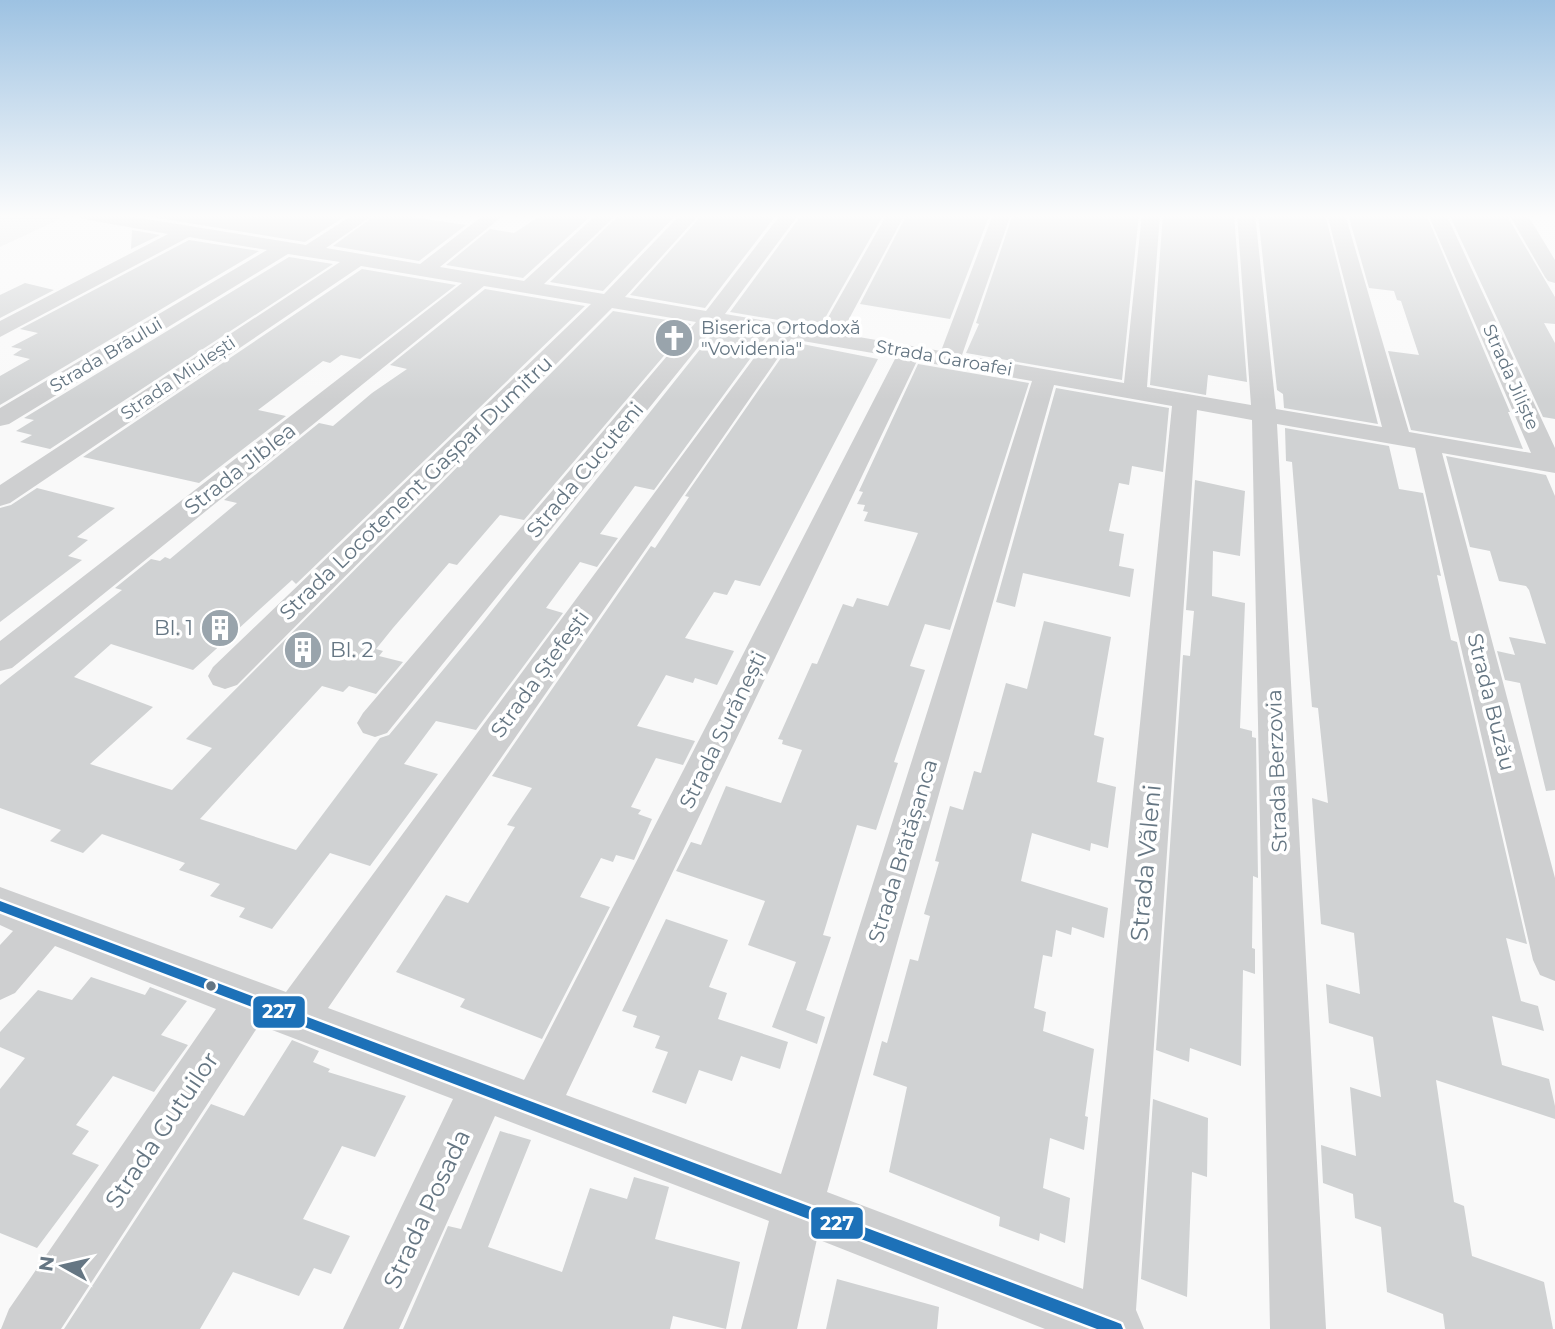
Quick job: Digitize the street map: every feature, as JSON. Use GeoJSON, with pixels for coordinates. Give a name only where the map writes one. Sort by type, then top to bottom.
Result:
{"type":"FeatureCollection","features":[{"type":"Feature","properties":{"kind":"street"},"geometry":{"type":"LineString","coordinates":[[0,330],[109,276]]}},
{"type":"Feature","properties":{"kind":"street","name":"Strada Brâului"},"geometry":{"type":"LineString","coordinates":[[0,419],[238,276]]}},
{"type":"Feature","properties":{"kind":"street","name":"Strada Miulești"},"geometry":{"type":"LineString","coordinates":[[0,497],[333,276]]}},
{"type":"Feature","properties":{"kind":"street","name":"Strada Garoafei"},"geometry":{"type":"LineString","coordinates":[[455,276],[828,337],[1552,464]]}},
{"type":"Feature","properties":{"kind":"street"},"geometry":{"type":"LineString","coordinates":[[528,288],[541,276]]}},
{"type":"Feature","properties":{"kind":"street","name":"Strada Locotenent Gașpar Dumitru"},"geometry":{"type":"LineString","coordinates":[[225,676],[632,276]]}},
{"type":"Feature","properties":{"kind":"street","name":"Strada Cucuteni"},"geometry":{"type":"LineString","coordinates":[[375,723],[712,318],[743,276]]}},
{"type":"Feature","properties":{"kind":"street"},"geometry":{"type":"LineString","coordinates":[[828,337],[862,276]]}},
{"type":"Feature","properties":{"kind":"street"},"geometry":{"type":"LineString","coordinates":[[949,359],[979,276]]}},
{"type":"Feature","properties":{"kind":"street"},"geometry":{"type":"LineString","coordinates":[[1135,392],[1145,276]]}},
{"type":"Feature","properties":{"kind":"street","name":"Strada Berzovia"},"geometry":{"type":"LineString","coordinates":[[1252,276],[1264,415],[1298,1329]]}},
{"type":"Feature","properties":{"kind":"street","name":"Strada Buzău"},"geometry":{"type":"LineString","coordinates":[[1357,276],[1413,441],[1555,960]]}},
{"type":"Feature","properties":{"kind":"street","name":"Strada Jiliște"},"geometry":{"type":"LineString","coordinates":[[1466,276],[1552,464]]}},
{"type":"Feature","properties":{"kind":"street","name":"Strada Jiblea"},"geometry":{"type":"LineString","coordinates":[[0,659],[479,280]]}},
{"type":"Feature","properties":{"kind":"street","name":"Strada Ștefești"},"geometry":{"type":"LineString","coordinates":[[295,1017],[786,330]]}},
{"type":"Feature","properties":{"kind":"street","name":"Strada Surănești"},"geometry":{"type":"LineString","coordinates":[[536,1108],[910,352]]}},
{"type":"Feature","properties":{"kind":"street","name":"Strada Brătășanca"},"geometry":{"type":"LineString","coordinates":[[769,1329],[797,1206],[1045,376]]}},
{"type":"Feature","properties":{"kind":"street","name":"Strada Văleni"},"geometry":{"type":"LineString","coordinates":[[1112,1327],[1185,401]]}},
{"type":"Feature","properties":{"kind":"street"},"geometry":{"type":"LineString","coordinates":[[0,906],[1112,1327]]}},
{"type":"Feature","properties":{"kind":"street"},"geometry":{"type":"LineString","coordinates":[[0,978],[47,924]]}},
{"type":"Feature","properties":{"kind":"street","name":"Strada Gutuilor"},"geometry":{"type":"LineString","coordinates":[[29,1329],[249,1000]]}},
{"type":"Feature","properties":{"kind":"street","name":"Strada Posada"},"geometry":{"type":"LineString","coordinates":[[372,1329],[483,1088]]}},
{"type":"Feature","properties":{"kind":"building"},"geometry":{"type":"Polygon","coordinates":[[[121,276],[217,276],[0,405],[0,376],[30,359],[13,355],[22,349],[11,347],[38,333],[20,329],[121,276]]]}},
{"type":"Feature","properties":{"kind":"building"},"geometry":{"type":"Polygon","coordinates":[[[258,276],[315,276],[50,449],[20,442],[32,435],[16,431],[34,420],[24,418],[258,276]]]}},
{"type":"Feature","properties":{"kind":"building"},"geometry":{"type":"Polygon","coordinates":[[[352,276],[403,276],[456,285],[360,359],[341,355],[330,363],[323,361],[258,410],[286,416],[199,483],[83,457],[352,276]]]}},
{"type":"Feature","properties":{"kind":"building"},"geometry":{"type":"Polygon","coordinates":[[[556,276],[617,276],[603,291],[550,282],[556,276]]]}},
{"type":"Feature","properties":{"kind":"building"},"geometry":{"type":"Polygon","coordinates":[[[647,276],[729,276],[705,308],[630,295],[647,276]]]}},
{"type":"Feature","properties":{"kind":"building"},"geometry":{"type":"Polygon","coordinates":[[[756,276],[849,276],[820,327],[730,312],[756,276]]]}},
{"type":"Feature","properties":{"kind":"building"},"geometry":{"type":"Polygon","coordinates":[[[875,276],[966,276],[950,319],[860,304],[875,276]]]}},
{"type":"Feature","properties":{"kind":"building"},"geometry":{"type":"Polygon","coordinates":[[[992,276],[1133,276],[1122,380],[966,353],[979,324],[976,323],[992,276]]]}},
{"type":"Feature","properties":{"kind":"building"},"geometry":{"type":"Polygon","coordinates":[[[1158,276],[1239,276],[1247,382],[1208,375],[1206,395],[1150,385],[1158,276]]]}},
{"type":"Feature","properties":{"kind":"building"},"geometry":{"type":"Polygon","coordinates":[[[1265,276],[1341,276],[1378,424],[1284,408],[1283,394],[1277,390],[1265,276]]]}},
{"type":"Feature","properties":{"kind":"building"},"geometry":{"type":"Polygon","coordinates":[[[1366,276],[1452,276],[1523,449],[1411,430],[1388,351],[1419,355],[1401,301],[1397,300],[1394,291],[1369,288],[1366,276]]]}},
{"type":"Feature","properties":{"kind":"building"},"geometry":{"type":"Polygon","coordinates":[[[1478,276],[1543,276],[1555,297],[1555,324],[1544,323],[1555,343],[1555,419],[1543,417],[1478,276]]]}},
{"type":"Feature","properties":{"kind":"building"},"geometry":{"type":"Polygon","coordinates":[[[25,283],[54,290],[0,318],[0,295],[25,283]]]}},
{"type":"Feature","properties":{"kind":"building"},"geometry":{"type":"Polygon","coordinates":[[[485,289],[585,306],[296,584],[292,580],[193,670],[111,644],[74,677],[153,707],[90,764],[172,790],[212,748],[186,739],[613,311],[691,324],[524,520],[500,515],[457,565],[449,563],[393,628],[376,649],[383,651],[379,656],[403,662],[376,694],[349,686],[343,692],[322,686],[200,819],[296,850],[380,738],[389,735],[482,623],[717,328],[766,337],[654,490],[635,486],[600,534],[618,538],[597,567],[580,562],[546,608],[563,613],[476,730],[436,721],[404,764],[438,774],[370,866],[330,853],[272,929],[239,917],[245,908],[210,896],[220,884],[179,870],[185,863],[102,834],[83,853],[50,841],[61,830],[0,808],[0,685],[122,590],[115,588],[151,559],[170,559],[237,503],[224,500],[319,423],[333,426],[372,393],[407,369],[390,365],[485,289]]]}},
{"type":"Feature","properties":{"kind":"building"},"geometry":{"type":"Polygon","coordinates":[[[792,342],[878,359],[760,586],[735,580],[727,595],[714,592],[685,638],[734,651],[717,685],[695,678],[693,683],[666,675],[637,726],[695,741],[683,765],[656,758],[631,807],[641,810],[638,814],[652,819],[634,860],[616,855],[613,862],[601,858],[580,897],[610,907],[542,1039],[460,1007],[465,999],[396,972],[446,895],[468,903],[515,827],[507,825],[532,788],[492,776],[651,546],[655,548],[689,497],[685,496],[792,342]]]}},
{"type":"Feature","properties":{"kind":"building"},"geometry":{"type":"Polygon","coordinates":[[[918,364],[1029,383],[950,630],[925,624],[910,666],[925,670],[894,762],[898,763],[876,830],[857,825],[823,935],[831,937],[806,1010],[825,1017],[817,1044],[772,1027],[796,962],[748,945],[765,901],[676,871],[691,842],[701,845],[726,786],[781,803],[802,750],[782,744],[783,740],[778,739],[812,663],[817,664],[843,604],[853,607],[857,598],[888,606],[918,533],[864,521],[868,512],[863,511],[865,505],[857,504],[863,492],[859,491],[918,364]]]}},
{"type":"Feature","properties":{"kind":"building"},"geometry":{"type":"Polygon","coordinates":[[[1056,388],[1169,408],[1163,472],[1132,466],[1129,485],[1119,483],[1109,531],[1124,534],[1119,566],[1134,569],[1130,597],[1023,573],[1015,607],[996,602],[1056,388]]]}},
{"type":"Feature","properties":{"kind":"building"},"geometry":{"type":"Polygon","coordinates":[[[1285,428],[1389,446],[1399,489],[1423,493],[1441,576],[1437,575],[1451,640],[1457,642],[1527,944],[1506,938],[1521,1001],[1538,1006],[1544,1031],[1492,1016],[1502,1065],[1549,1079],[1555,1106],[1555,1119],[1436,1080],[1454,1202],[1464,1206],[1472,1256],[1544,1282],[1553,1329],[1445,1329],[1443,1314],[1387,1292],[1381,1227],[1355,1218],[1353,1194],[1323,1183],[1321,1145],[1356,1156],[1350,1087],[1381,1097],[1373,1037],[1329,1023],[1326,984],[1360,994],[1354,933],[1321,924],[1312,798],[1328,803],[1318,708],[1312,707],[1292,462],[1286,461],[1285,428]]]}},
{"type":"Feature","properties":{"kind":"building"},"geometry":{"type":"Polygon","coordinates":[[[1446,456],[1546,475],[1555,496],[1555,790],[1546,791],[1520,683],[1505,680],[1497,651],[1515,655],[1509,637],[1546,644],[1529,590],[1526,586],[1499,581],[1490,551],[1470,547],[1446,456]]]}},
{"type":"Feature","properties":{"kind":"building"},"geometry":{"type":"Polygon","coordinates":[[[1195,480],[1245,491],[1240,556],[1213,551],[1212,596],[1245,603],[1240,728],[1252,731],[1252,737],[1256,738],[1258,878],[1253,876],[1252,948],[1255,949],[1255,974],[1243,970],[1241,1066],[1190,1048],[1189,1062],[1156,1050],[1183,655],[1190,656],[1194,611],[1186,610],[1195,480]]]}},
{"type":"Feature","properties":{"kind":"building"},"geometry":{"type":"Polygon","coordinates":[[[37,488],[115,508],[77,537],[88,540],[68,556],[82,560],[0,622],[0,508],[11,505],[37,488]]]}},
{"type":"Feature","properties":{"kind":"building"},"geometry":{"type":"Polygon","coordinates":[[[1044,621],[1111,637],[1094,735],[1104,738],[1097,782],[1116,787],[1108,848],[1091,843],[1090,851],[1032,833],[1021,881],[1108,908],[1104,938],[1072,927],[1071,935],[1056,930],[1052,957],[1043,955],[1034,1008],[1046,1012],[1043,1031],[1094,1049],[1085,1116],[1088,1117],[1084,1150],[1050,1138],[1043,1188],[1070,1198],[1065,1243],[1040,1233],[1039,1241],[999,1226],[1000,1217],[889,1172],[907,1087],[873,1075],[882,1041],[887,1043],[910,959],[918,961],[930,916],[924,914],[939,862],[935,861],[950,806],[963,810],[974,771],[981,773],[1006,683],[1027,689],[1044,621]]]}},
{"type":"Feature","properties":{"kind":"building"},"geometry":{"type":"Polygon","coordinates":[[[666,919],[728,940],[709,987],[727,993],[718,1019],[788,1042],[780,1069],[741,1056],[732,1081],[699,1070],[686,1104],[652,1092],[668,1052],[655,1048],[660,1036],[633,1027],[637,1016],[622,1011],[666,919]]]}},
{"type":"Feature","properties":{"kind":"building"},"geometry":{"type":"Polygon","coordinates":[[[91,977],[145,995],[150,987],[187,1001],[161,1035],[188,1045],[154,1092],[113,1076],[76,1125],[89,1131],[72,1154],[99,1165],[37,1248],[0,1233],[0,1089],[25,1058],[0,1047],[0,1032],[38,990],[72,1000],[91,977]]]}},
{"type":"Feature","properties":{"kind":"building"},"geometry":{"type":"Polygon","coordinates":[[[292,1040],[319,1051],[313,1062],[330,1069],[328,1072],[406,1096],[375,1157],[342,1146],[303,1219],[350,1236],[331,1274],[314,1268],[299,1296],[233,1272],[200,1329],[64,1329],[211,1104],[244,1116],[292,1040]]]}},
{"type":"Feature","properties":{"kind":"building"},"geometry":{"type":"Polygon","coordinates":[[[1153,1099],[1208,1118],[1207,1177],[1192,1172],[1187,1297],[1141,1279],[1153,1099]]]}},
{"type":"Feature","properties":{"kind":"building"},"geometry":{"type":"Polygon","coordinates":[[[500,1131],[531,1140],[488,1247],[562,1272],[590,1188],[627,1199],[634,1177],[669,1187],[655,1239],[740,1262],[726,1329],[673,1316],[670,1329],[403,1329],[448,1226],[461,1229],[500,1131]]]}},
{"type":"Feature","properties":{"kind":"building"},"geometry":{"type":"Polygon","coordinates":[[[837,1279],[939,1307],[937,1329],[826,1329],[837,1279]]]}},
{"type":"Feature","properties":{"kind":"transit line","name":"227"},"geometry":{"type":"LineString","coordinates":[[0,906],[1116,1329]]}},
{"type":"Feature","properties":{"kind":"place","name":"Biserica Ortodoxă \"Vovidenia\""},"geometry":{"type":"Point","coordinates":[674,338]}},
{"type":"Feature","properties":{"kind":"place","name":"Bl. 1"},"geometry":{"type":"Point","coordinates":[220,628]}},
{"type":"Feature","properties":{"kind":"place","name":"Bl. 2"},"geometry":{"type":"Point","coordinates":[303,650]}}]}
